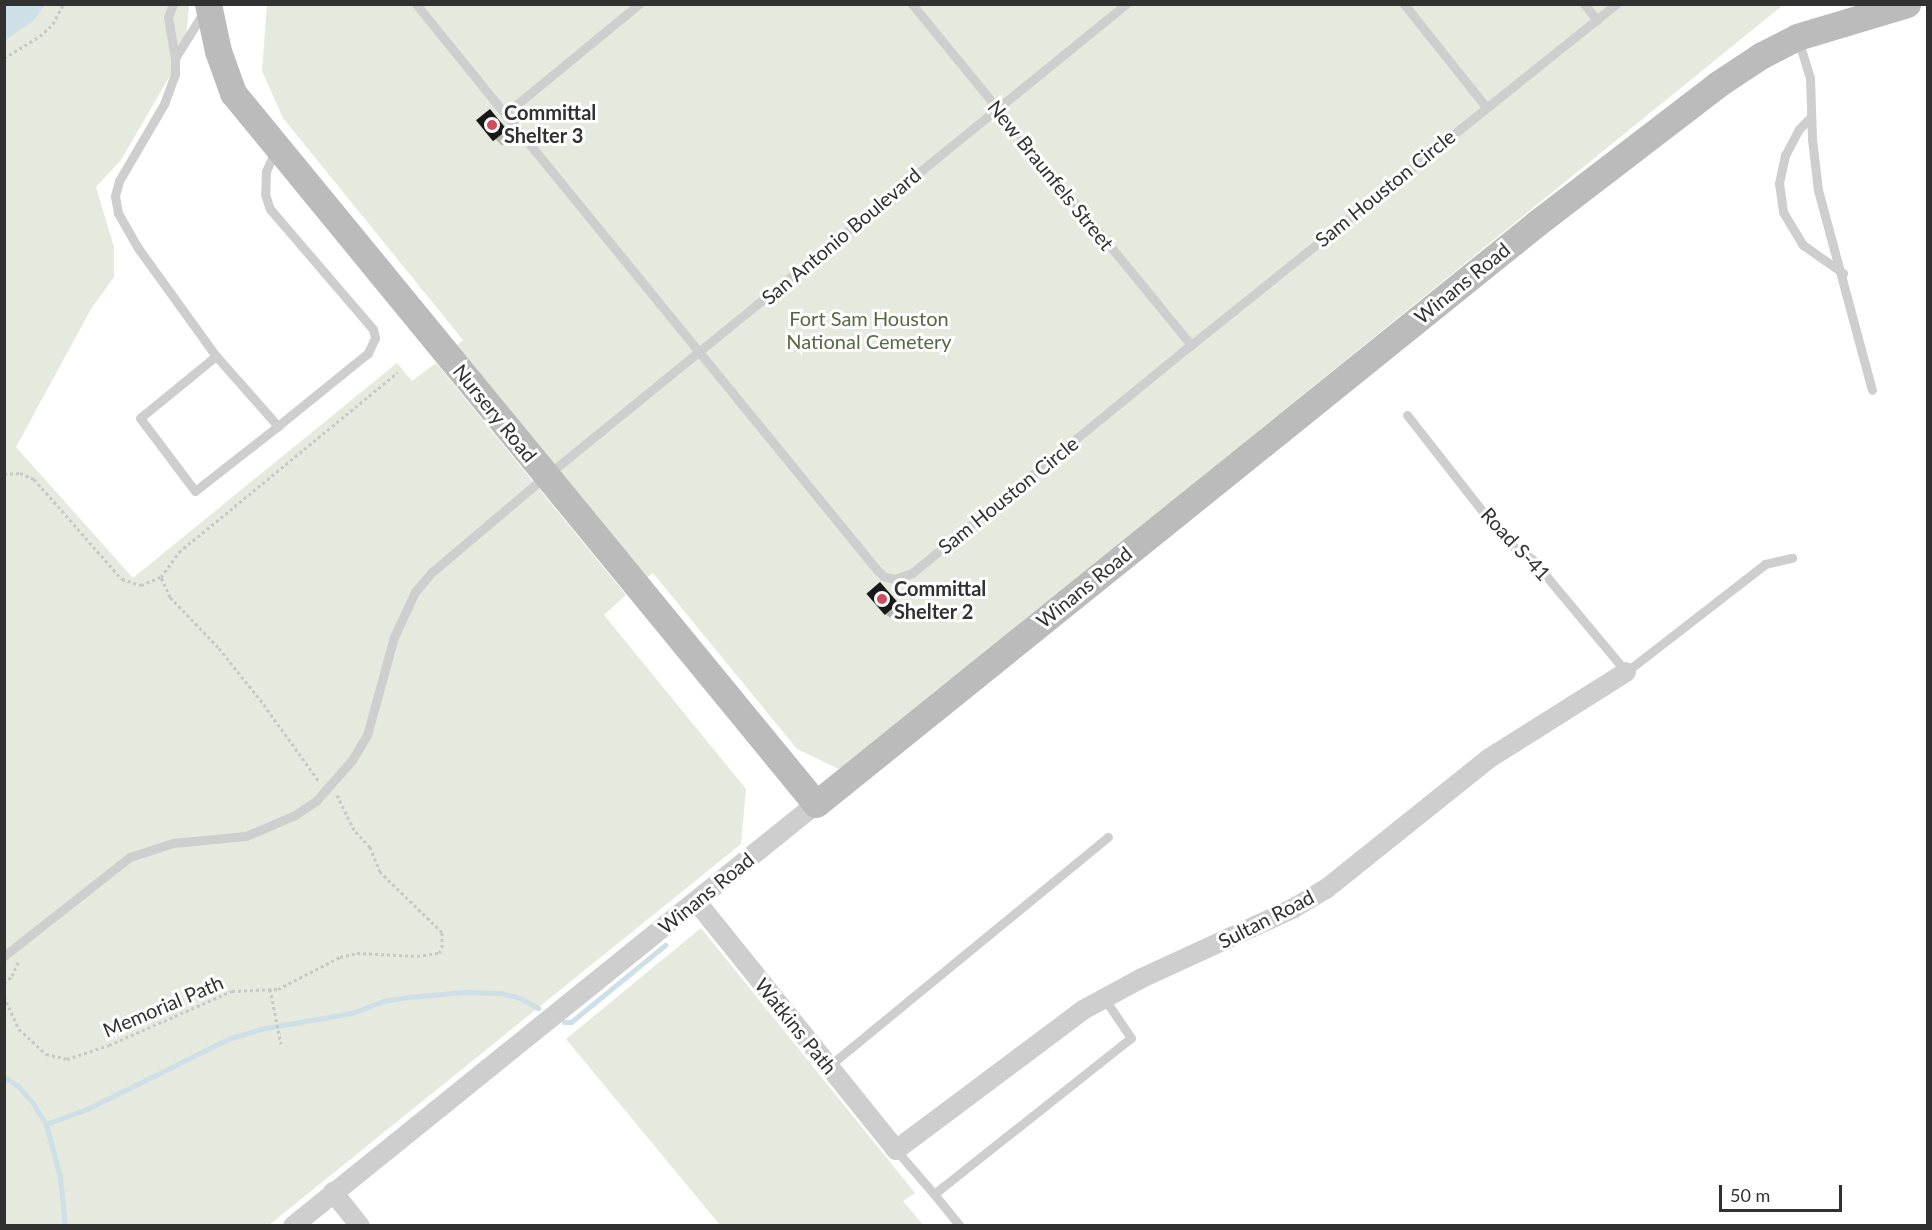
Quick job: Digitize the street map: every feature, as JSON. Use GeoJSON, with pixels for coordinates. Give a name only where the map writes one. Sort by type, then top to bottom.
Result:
{"type":"FeatureCollection","features":[{"type":"Feature","properties":{"kind":"street","name":"Winans Road"},"geometry":{"type":"LineString","coordinates":[[293,1226],[1537,223],[1719,84],[1762,55],[1797,37],[1907,4]]}},
{"type":"Feature","properties":{"kind":"street","name":"Nursery Road"},"geometry":{"type":"LineString","coordinates":[[208,6],[218,51],[233,93],[816,804]]}},
{"type":"Feature","properties":{"kind":"street","name":"Sultan Road"},"geometry":{"type":"LineString","coordinates":[[896,1150],[1073,1017],[1142,978],[1294,908],[1326,889],[1488,759],[1626,672]]}},
{"type":"Feature","properties":{"kind":"street","name":"Watkins Path"},"geometry":{"type":"LineString","coordinates":[[696,901],[896,1150]]}},
{"type":"Feature","properties":{"kind":"street"},"geometry":{"type":"LineString","coordinates":[[333,1192],[360,1226]]}},
{"type":"Feature","properties":{"kind":"lane"},"geometry":{"type":"LineString","coordinates":[[172,4],[168,17],[176,74],[164,104],[120,181],[115,196],[118,213],[138,248],[216,356],[278,426]]}},
{"type":"Feature","properties":{"kind":"lane","name":"Sam Houston Circle"},"geometry":{"type":"LineString","coordinates":[[416,4],[877,570],[883,576],[894,579],[912,573],[1191,345],[1616,4]]}},
{"type":"Feature","properties":{"kind":"lane"},"geometry":{"type":"LineString","coordinates":[[505,114],[639,4]]}},
{"type":"Feature","properties":{"kind":"lane","name":"New Braunfels Street"},"geometry":{"type":"LineString","coordinates":[[912,4],[1191,345]]}},
{"type":"Feature","properties":{"kind":"lane","name":"San Antonio Boulevard"},"geometry":{"type":"LineString","coordinates":[[556,468],[996,107],[1126,4]]}},
{"type":"Feature","properties":{"kind":"lane"},"geometry":{"type":"LineString","coordinates":[[1404,4],[1486,107]]}},
{"type":"Feature","properties":{"kind":"lane"},"geometry":{"type":"LineString","coordinates":[[1584,4],[1597,20]]}},
{"type":"Feature","properties":{"kind":"lane"},"geometry":{"type":"LineString","coordinates":[[175,58],[208,6]]}},
{"type":"Feature","properties":{"kind":"lane"},"geometry":{"type":"LineString","coordinates":[[1797,37],[1810,78],[1818,190],[1833,251],[1843,273],[1872,390]]}},
{"type":"Feature","properties":{"kind":"lane"},"geometry":{"type":"LineString","coordinates":[[1811,117],[1799,129],[1785,155],[1779,183],[1783,212],[1803,245],[1843,273]]}},
{"type":"Feature","properties":{"kind":"lane"},"geometry":{"type":"LineString","coordinates":[[216,356],[140,418],[195,491],[368,353],[375,338],[373,328],[270,209],[265,194],[266,171],[277,146]]}},
{"type":"Feature","properties":{"kind":"lane","name":"Road S-41"},"geometry":{"type":"LineString","coordinates":[[1407,415],[1498,531],[1515,548],[1533,559],[1626,672]]}},
{"type":"Feature","properties":{"kind":"lane"},"geometry":{"type":"LineString","coordinates":[[4,956],[130,857],[173,843],[246,836],[295,815],[329,788],[352,760],[367,735],[394,637],[415,592],[432,572],[536,484]]}},
{"type":"Feature","properties":{"kind":"lane"},"geometry":{"type":"LineString","coordinates":[[1626,672],[1765,564],[1792,558]]}},
{"type":"Feature","properties":{"kind":"lane"},"geometry":{"type":"LineString","coordinates":[[829,1066],[1108,837]]}},
{"type":"Feature","properties":{"kind":"lane"},"geometry":{"type":"LineString","coordinates":[[934,1194],[1131,1038],[1104,999]]}},
{"type":"Feature","properties":{"kind":"lane"},"geometry":{"type":"LineString","coordinates":[[896,1150],[960,1226]]}},
{"type":"Feature","properties":{"kind":"path"},"geometry":{"type":"LineString","coordinates":[[4,58],[40,36],[53,24],[63,4]]}},
{"type":"Feature","properties":{"kind":"path"},"geometry":{"type":"LineString","coordinates":[[4,474],[20,473],[34,479],[122,579],[141,585],[160,577],[179,552],[398,372]]}},
{"type":"Feature","properties":{"kind":"path"},"geometry":{"type":"LineString","coordinates":[[160,577],[170,597],[218,647],[329,788]]}},
{"type":"Feature","properties":{"kind":"path","name":"Memorial Path"},"geometry":{"type":"LineString","coordinates":[[4,996],[19,1029],[46,1054],[67,1059],[109,1045],[232,991],[284,986],[340,957],[357,953],[430,956],[439,953],[442,948],[442,932],[380,872],[370,847],[350,823],[329,788]]}},
{"type":"Feature","properties":{"kind":"path"},"geometry":{"type":"LineString","coordinates":[[4,983],[12,976],[20,959],[14,948]]}},
{"type":"Feature","properties":{"kind":"path"},"geometry":{"type":"LineString","coordinates":[[270,989],[281,1044]]}},
{"type":"Feature","properties":{"kind":"green space","name":"Fort Sam Houston National Cemetery"},"geometry":{"type":"Polygon","coordinates":[[[267,4],[1783,5],[841,770],[797,749],[653,573],[646,578],[457,345],[463,340],[283,118],[262,71],[267,4]]]}},
{"type":"Feature","properties":{"kind":"green space"},"geometry":{"type":"Polygon","coordinates":[[[5,5],[189,5],[185,50],[121,160],[96,187],[114,247],[114,277],[91,309],[16,447],[133,578],[397,363],[412,381],[436,363],[626,595],[604,615],[746,789],[741,844],[269,1225],[5,1226],[5,5]]]}},
{"type":"Feature","properties":{"kind":"green space"},"geometry":{"type":"Polygon","coordinates":[[[701,928],[915,1193],[903,1201],[923,1225],[720,1225],[566,1039],[701,928]]]}},
{"type":"Feature","properties":{"kind":"shaded area"},"geometry":{"type":"Polygon","coordinates":[[[5,4],[45,5],[33,21],[5,40],[5,4]]]}},
{"type":"Feature","properties":{"kind":"building","name":"Committal Shelter 3"},"geometry":{"type":"Polygon","coordinates":[[[490,109],[507,130],[493,141],[476,120],[490,109]]]}},
{"type":"Feature","properties":{"kind":"building","name":"Committal Shelter 2"},"geometry":{"type":"Polygon","coordinates":[[[880,582],[898,603],[885,615],[866,594],[880,582]]]}},
{"type":"Feature","properties":{"kind":"waterway"},"geometry":{"type":"LineString","coordinates":[[564,1022],[571,1022],[665,945]]}},
{"type":"Feature","properties":{"kind":"waterway"},"geometry":{"type":"LineString","coordinates":[[46,1124],[87,1109],[228,1039],[260,1029],[352,1013],[383,1001],[464,992],[501,993],[520,998],[538,1008]]}},
{"type":"Feature","properties":{"kind":"waterway"},"geometry":{"type":"LineString","coordinates":[[4,1077],[18,1086],[46,1124],[60,1177],[65,1226]]}},
{"type":"Feature","properties":{"kind":"place","name":"Committal Shelter 3"},"geometry":{"type":"Point","coordinates":[492,125]}},
{"type":"Feature","properties":{"kind":"place","name":"Committal Shelter 2"},"geometry":{"type":"Point","coordinates":[882,599]}}]}
